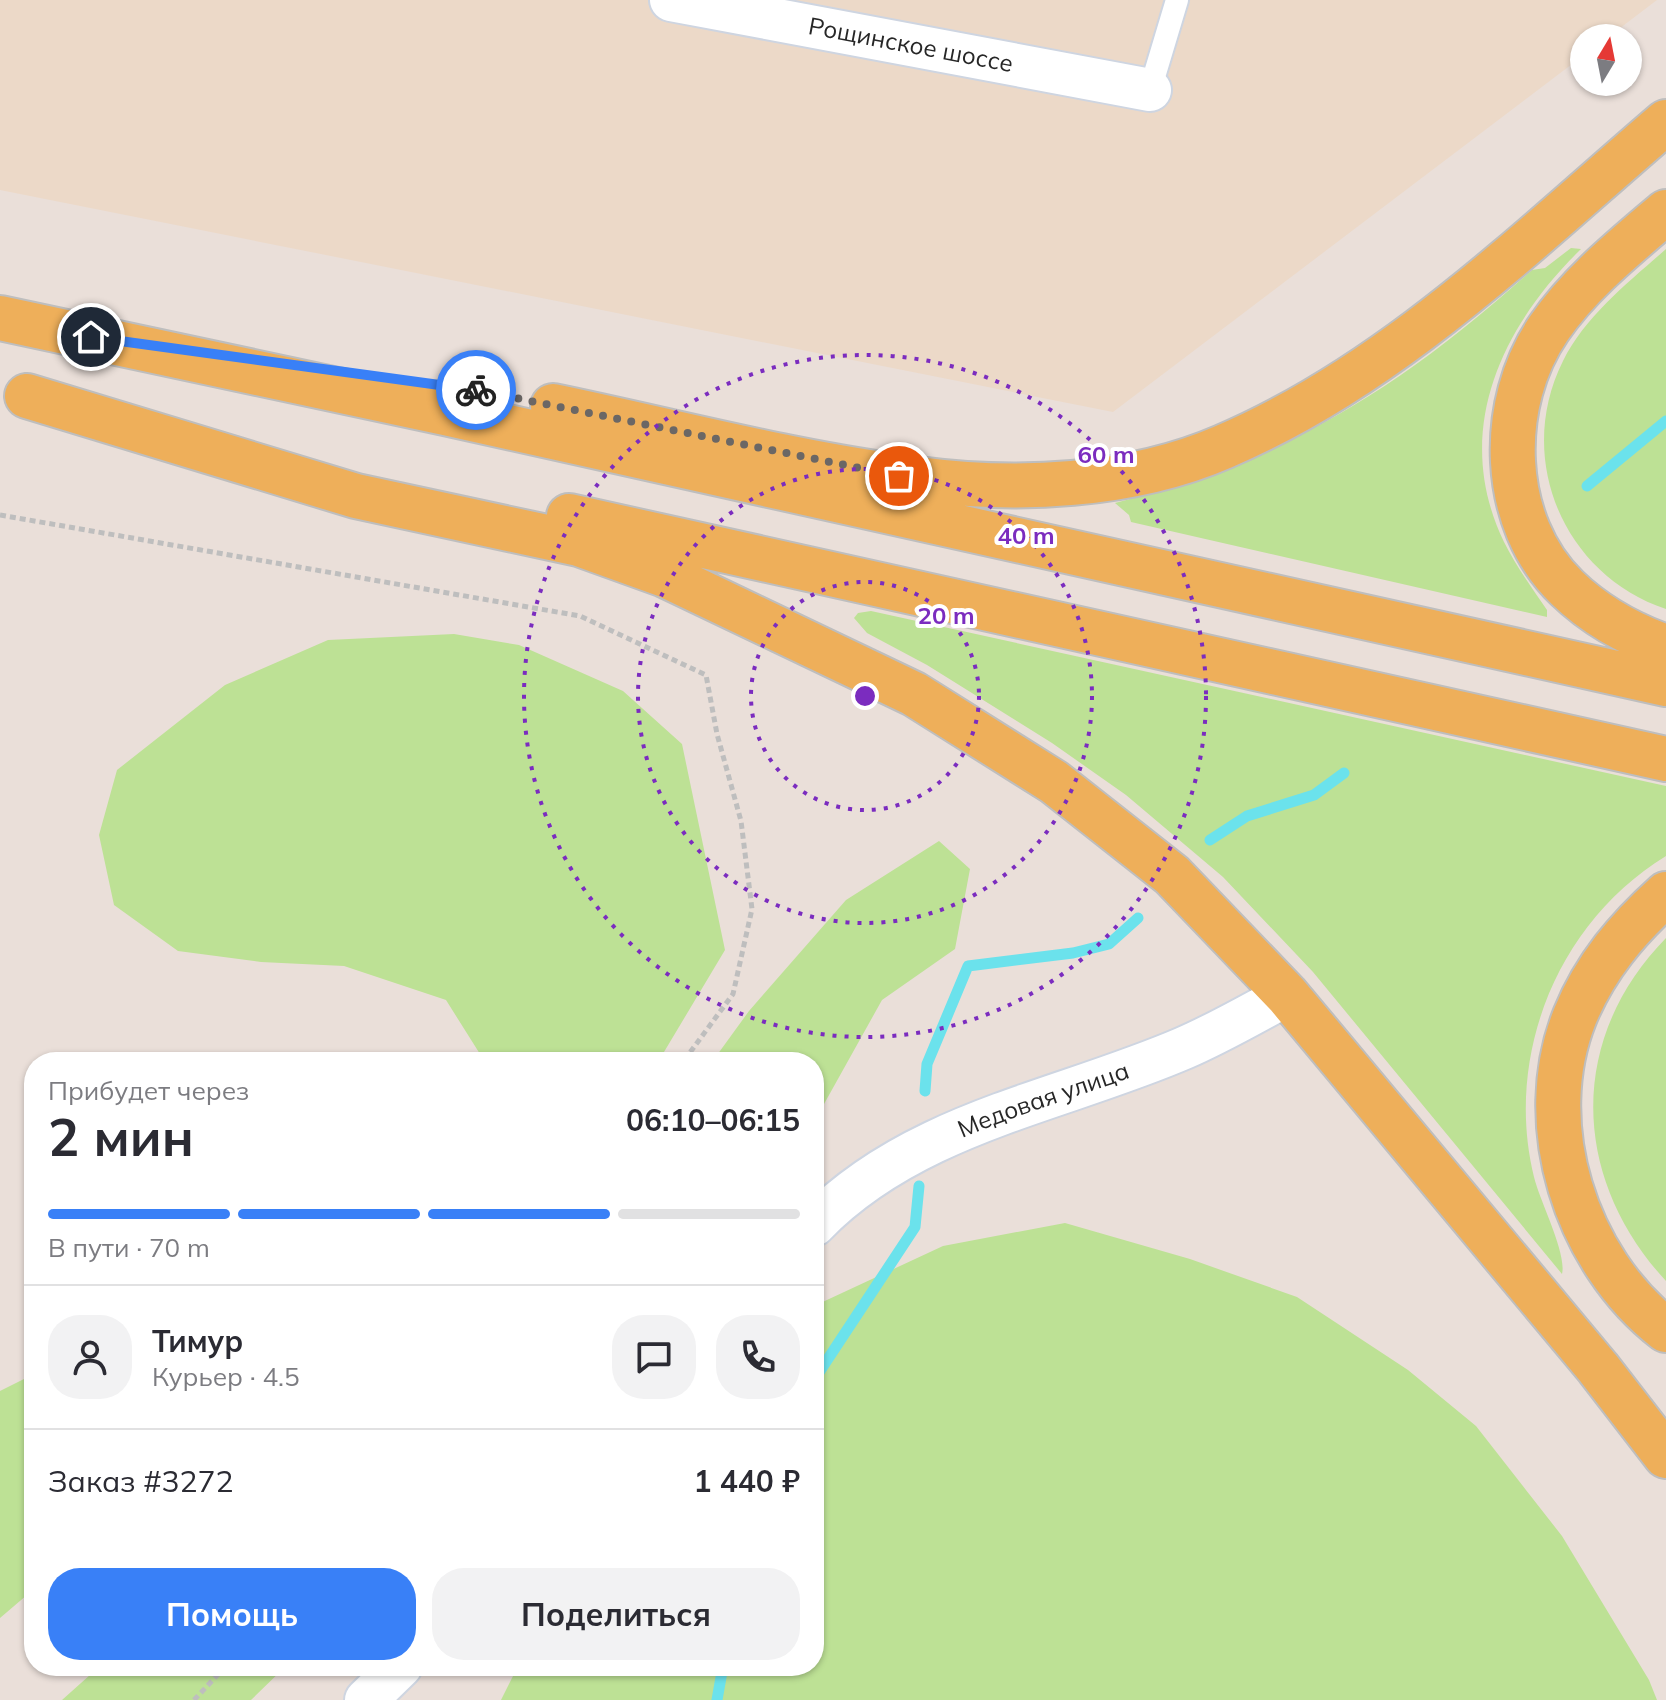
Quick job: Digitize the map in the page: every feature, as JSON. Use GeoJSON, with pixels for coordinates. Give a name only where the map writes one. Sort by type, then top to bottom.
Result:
{"type":"FeatureCollection","features":[{"type":"Feature","properties":{"kind":"main road"},"geometry":{"type":"LineString","coordinates":[[121,343],[447,384],[856,470],[920,480],[1005,485],[1069,482],[1146,471],[1220,449],[1303,408],[1354,377],[1450,306],[1666,122]]}},
{"type":"Feature","properties":{"kind":"main road"},"geometry":{"type":"LineString","coordinates":[[1666,212],[1623,249],[1549,329],[1528,367],[1516,408],[1513,452],[1514,483],[1524,518],[1540,553],[1565,586],[1594,612],[1625,631],[1666,647]]}},
{"type":"Feature","properties":{"kind":"main road"},"geometry":{"type":"LineString","coordinates":[[0,318],[1666,684]]}},
{"type":"Feature","properties":{"kind":"main road"},"geometry":{"type":"LineString","coordinates":[[13,393],[1666,759]]}},
{"type":"Feature","properties":{"kind":"main road"},"geometry":{"type":"LineString","coordinates":[[13,393],[356,496],[579,544],[665,575],[789,631],[914,694],[1054,782],[1172,875],[1287,995],[1588,1356],[1666,1456]]}},
{"type":"Feature","properties":{"kind":"main road"},"geometry":{"type":"LineString","coordinates":[[1666,894],[1614,946],[1576,1015],[1564,1048],[1559,1130],[1570,1183],[1592,1241],[1627,1293],[1666,1330]]}},
{"type":"Feature","properties":{"kind":"street","name":"Рощинское шоссе"},"geometry":{"type":"LineString","coordinates":[[671,0],[1150,90]]}},
{"type":"Feature","properties":{"kind":"street","name":"Медовая улица"},"geometry":{"type":"LineString","coordinates":[[824,1217],[909,1152],[987,1118],[1184,1048],[1287,995]]}},
{"type":"Feature","properties":{"kind":"street"},"geometry":{"type":"LineString","coordinates":[[366,1700],[391,1676]]}},
{"type":"Feature","properties":{"kind":"lane"},"geometry":{"type":"LineString","coordinates":[[1150,90],[1177,0]]}},
{"type":"Feature","properties":{"kind":"path"},"geometry":{"type":"LineString","coordinates":[[0,515],[580,616],[706,675],[717,734],[741,821],[752,909],[733,994],[690,1052]]}},
{"type":"Feature","properties":{"kind":"path"},"geometry":{"type":"LineString","coordinates":[[194,1700],[217,1676]]}},
{"type":"Feature","properties":{"kind":"shaded area"},"geometry":{"type":"Polygon","coordinates":[[[0,0],[1657,0],[1625,24],[1570,24],[1570,66],[1113,412],[0,190],[0,0]]]}},
{"type":"Feature","properties":{"kind":"green space"},"geometry":{"type":"Polygon","coordinates":[[[1571,248],[1581,249],[1528,312],[1508,347],[1493,384],[1484,422],[1482,461],[1489,501],[1504,542],[1547,610],[1547,617],[1131,522],[1129,515],[1115,503],[1235,464],[1289,441],[1339,414],[1435,351],[1532,270],[1545,268],[1571,248]]]}},
{"type":"Feature","properties":{"kind":"green space"},"geometry":{"type":"Polygon","coordinates":[[[1666,249],[1666,609],[1630,593],[1600,570],[1576,541],[1558,509],[1547,474],[1544,436],[1549,398],[1572,345],[1609,300],[1666,249]]]}},
{"type":"Feature","properties":{"kind":"green space"},"geometry":{"type":"Polygon","coordinates":[[[871,611],[1666,786],[1666,856],[1628,884],[1596,917],[1569,954],[1548,996],[1534,1039],[1527,1085],[1527,1131],[1534,1177],[1561,1254],[1562,1274],[1313,972],[1223,877],[1126,795],[1052,743],[927,665],[867,633],[854,618],[858,613],[871,611]]]}},
{"type":"Feature","properties":{"kind":"green space"},"geometry":{"type":"Polygon","coordinates":[[[454,634],[519,645],[623,691],[682,744],[725,950],[664,1052],[479,1052],[446,1000],[344,966],[261,962],[178,951],[114,905],[99,835],[117,770],[225,685],[328,640],[454,634]]]}},
{"type":"Feature","properties":{"kind":"green space"},"geometry":{"type":"Polygon","coordinates":[[[939,841],[970,869],[955,949],[882,1000],[824,1104],[824,1052],[719,1052],[749,1011],[846,900],[939,841]]]}},
{"type":"Feature","properties":{"kind":"green space"},"geometry":{"type":"Polygon","coordinates":[[[1666,938],[1666,1281],[1635,1241],[1612,1198],[1598,1154],[1593,1109],[1597,1064],[1611,1020],[1634,978],[1666,938]]]}},
{"type":"Feature","properties":{"kind":"green space"},"geometry":{"type":"Polygon","coordinates":[[[1065,1223],[1190,1259],[1297,1297],[1408,1370],[1476,1426],[1562,1536],[1649,1680],[1657,1700],[501,1700],[513,1676],[824,1676],[824,1301],[943,1246],[1065,1223]]]}},
{"type":"Feature","properties":{"kind":"green space"},"geometry":{"type":"Polygon","coordinates":[[[24,1379],[24,1598],[0,1618],[0,1391],[24,1379]]]}},
{"type":"Feature","properties":{"kind":"green space"},"geometry":{"type":"Polygon","coordinates":[[[89,1676],[276,1676],[251,1700],[62,1700],[89,1676]]]}},
{"type":"Feature","properties":{"kind":"waterway"},"geometry":{"type":"LineString","coordinates":[[1587,486],[1666,421]]}},
{"type":"Feature","properties":{"kind":"waterway"},"geometry":{"type":"LineString","coordinates":[[1210,840],[1247,816],[1314,795],[1344,773]]}},
{"type":"Feature","properties":{"kind":"waterway"},"geometry":{"type":"LineString","coordinates":[[925,1091],[927,1064],[968,966],[1073,953],[1109,944],[1138,918]]}},
{"type":"Feature","properties":{"kind":"waterway"},"geometry":{"type":"LineString","coordinates":[[824,1365],[915,1227],[919,1186]]}},
{"type":"Feature","properties":{"kind":"waterway"},"geometry":{"type":"LineString","coordinates":[[717,1700],[721,1676]]}},
{"type":"Feature","properties":{"kind":"way so far"},"geometry":{"type":"LineString","coordinates":[[476,390],[856,470],[899,476]]}},
{"type":"Feature","properties":{"kind":"route"},"geometry":{"type":"LineString","coordinates":[[91,337],[476,390]]}}]}
